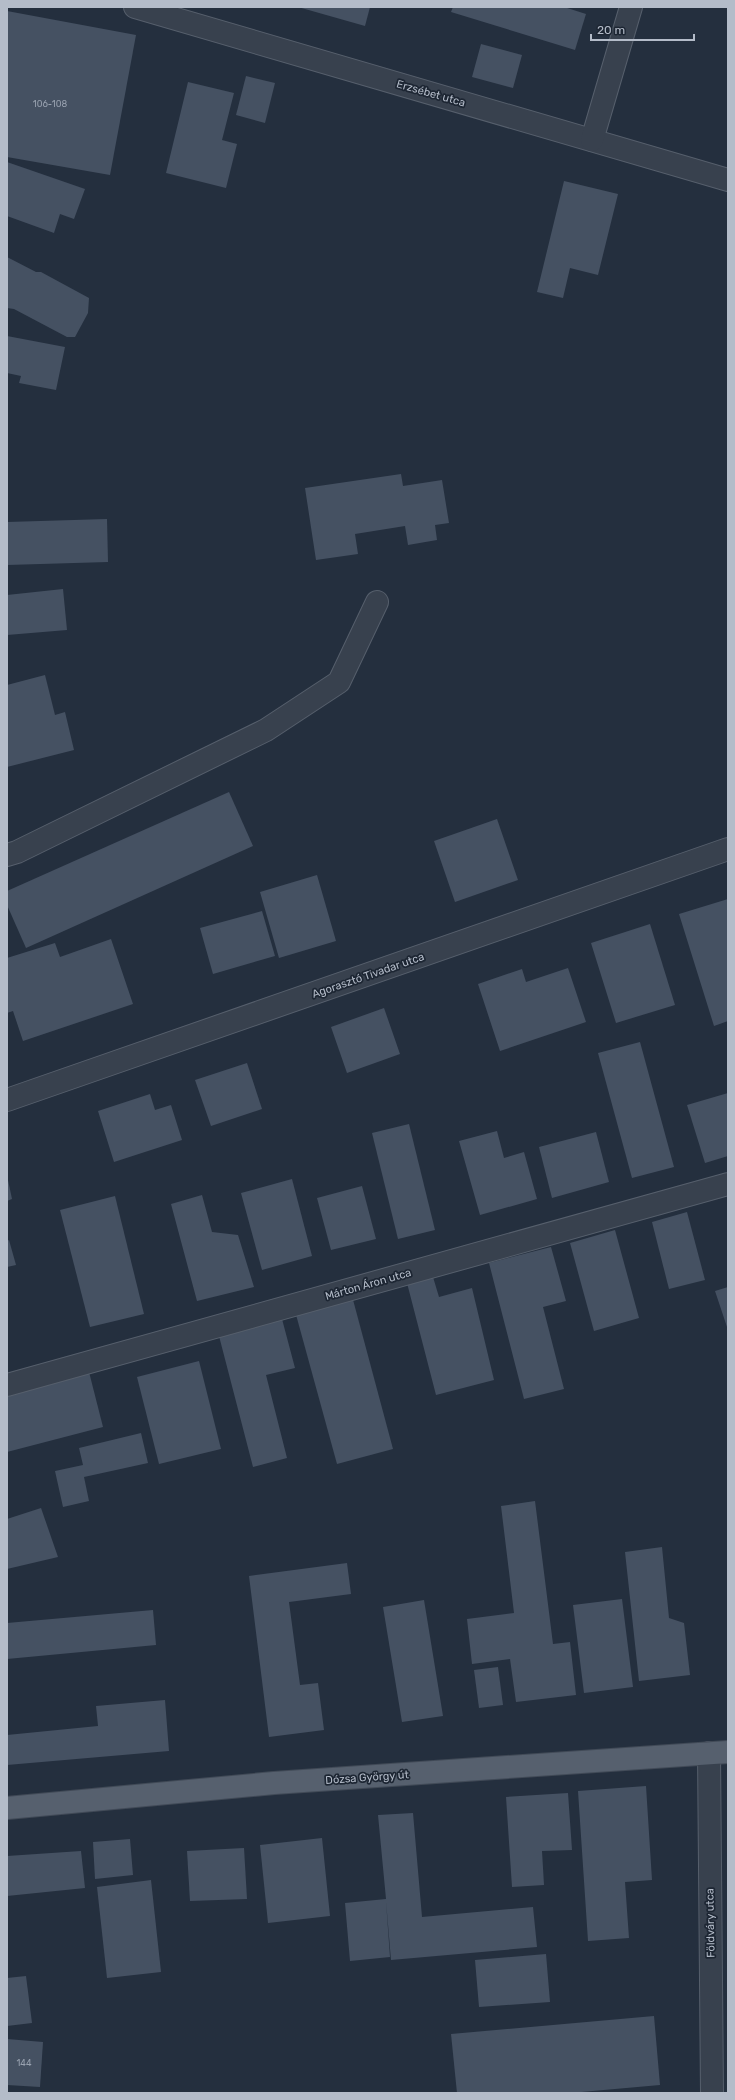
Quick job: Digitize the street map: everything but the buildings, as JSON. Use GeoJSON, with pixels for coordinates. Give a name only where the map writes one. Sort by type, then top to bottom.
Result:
{"type":"FeatureCollection","features":[{"type":"Feature","properties":{"kind":"main road","name":"Dózsa György út"},"geometry":{"type":"LineString","coordinates":[[7,1808],[274,1783],[719,1753]]}},
{"type":"Feature","properties":{"kind":"street","name":"Erzsébet utca"},"geometry":{"type":"LineString","coordinates":[[134,7],[728,180]]}},
{"type":"Feature","properties":{"kind":"street"},"geometry":{"type":"LineString","coordinates":[[592,140],[631,7]]}},
{"type":"Feature","properties":{"kind":"street"},"geometry":{"type":"LineString","coordinates":[[7,855],[17,852],[266,730],[340,682],[378,602]]}},
{"type":"Feature","properties":{"kind":"street","name":"Agorasztó Tivadar utca"},"geometry":{"type":"LineString","coordinates":[[7,1100],[728,849]]}},
{"type":"Feature","properties":{"kind":"street","name":"Márton Áron utca"},"geometry":{"type":"LineString","coordinates":[[7,1384],[728,1184]]}},
{"type":"Feature","properties":{"kind":"street","name":"Földváry utca"},"geometry":{"type":"LineString","coordinates":[[712,2093],[719,1753]]}}]}
